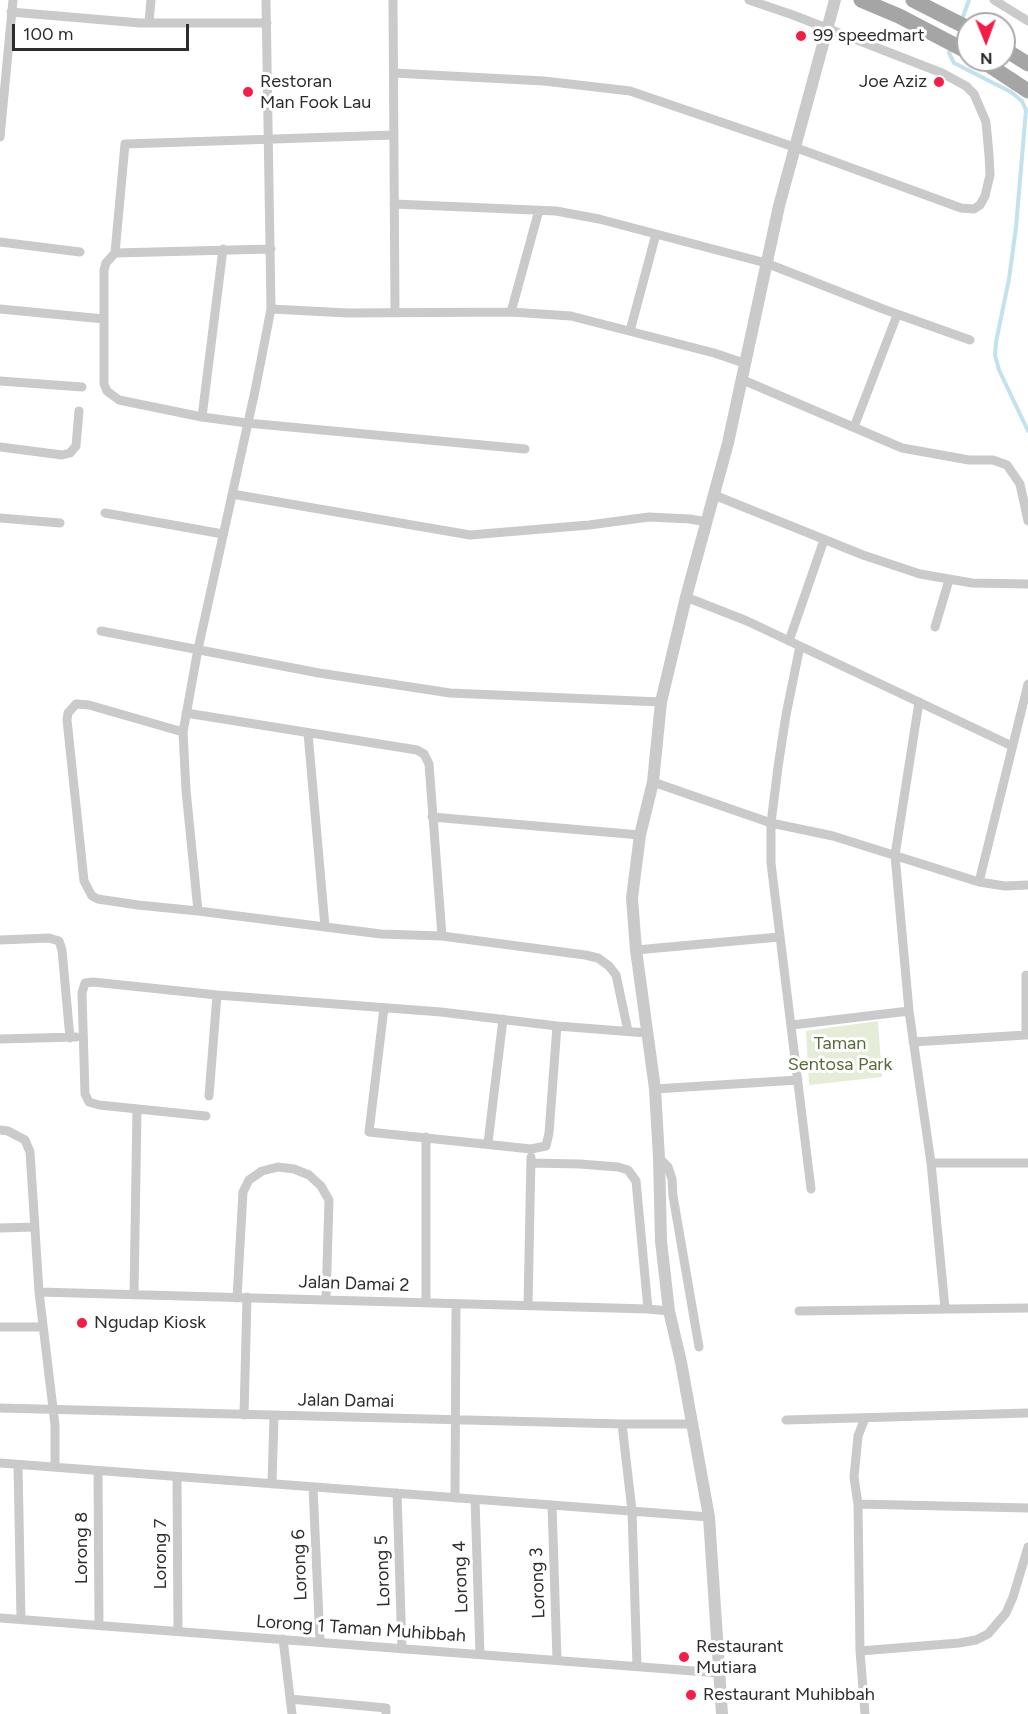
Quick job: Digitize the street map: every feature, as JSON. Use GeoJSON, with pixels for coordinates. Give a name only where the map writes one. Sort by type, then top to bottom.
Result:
{"type":"FeatureCollection","features":[{"type":"Feature","properties":{"kind":"main road"},"geometry":{"type":"LineString","coordinates":[[861,0],[883,5],[956,45]]}},
{"type":"Feature","properties":{"kind":"main road"},"geometry":{"type":"LineString","coordinates":[[913,0],[956,22]]}},
{"type":"Feature","properties":{"kind":"main road"},"geometry":{"type":"LineString","coordinates":[[999,72],[1028,91]]}},
{"type":"Feature","properties":{"kind":"street"},"geometry":{"type":"LineString","coordinates":[[0,137],[2,95],[13,0]]}},
{"type":"Feature","properties":{"kind":"street"},"geometry":{"type":"LineString","coordinates":[[149,23],[151,0]]}},
{"type":"Feature","properties":{"kind":"street"},"geometry":{"type":"LineString","coordinates":[[198,911],[186,790],[183,732],[198,649],[271,309],[266,0]]}},
{"type":"Feature","properties":{"kind":"street"},"geometry":{"type":"LineString","coordinates":[[393,0],[395,314]]}},
{"type":"Feature","properties":{"kind":"street"},"geometry":{"type":"LineString","coordinates":[[394,73],[544,81],[630,91],[794,147],[961,208],[974,209],[980,205],[990,175],[990,155],[986,122],[974,94],[966,86],[942,73],[749,0]]}},
{"type":"Feature","properties":{"kind":"street"},"geometry":{"type":"LineString","coordinates":[[722,1714],[709,1517],[681,1362],[669,1311],[661,1241],[655,1089],[636,950],[632,898],[640,835],[653,782],[661,702],[743,380],[744,363],[794,147],[835,0]]}},
{"type":"Feature","properties":{"kind":"street"},"geometry":{"type":"LineString","coordinates":[[994,0],[1028,21]]}},
{"type":"Feature","properties":{"kind":"street"},"geometry":{"type":"LineString","coordinates":[[11,12],[149,23],[267,23]]}},
{"type":"Feature","properties":{"kind":"street"},"geometry":{"type":"LineString","coordinates":[[394,135],[124,144],[115,253],[106,263],[104,270],[104,384],[107,390],[119,400],[202,417],[525,449]]}},
{"type":"Feature","properties":{"kind":"street"},"geometry":{"type":"LineString","coordinates":[[394,204],[556,211],[599,219],[766,263],[897,315],[970,340]]}},
{"type":"Feature","properties":{"kind":"street"},"geometry":{"type":"LineString","coordinates":[[511,312],[539,210]]}},
{"type":"Feature","properties":{"kind":"street"},"geometry":{"type":"LineString","coordinates":[[630,331],[656,234]]}},
{"type":"Feature","properties":{"kind":"street"},"geometry":{"type":"LineString","coordinates":[[0,242],[80,252]]}},
{"type":"Feature","properties":{"kind":"street"},"geometry":{"type":"LineString","coordinates":[[202,417],[223,249]]}},
{"type":"Feature","properties":{"kind":"street"},"geometry":{"type":"LineString","coordinates":[[115,253],[271,249]]}},
{"type":"Feature","properties":{"kind":"street"},"geometry":{"type":"LineString","coordinates":[[0,309],[104,319]]}},
{"type":"Feature","properties":{"kind":"street"},"geometry":{"type":"LineString","coordinates":[[271,309],[395,314],[511,312],[571,316],[744,363]]}},
{"type":"Feature","properties":{"kind":"street"},"geometry":{"type":"LineString","coordinates":[[854,427],[897,315]]}},
{"type":"Feature","properties":{"kind":"street"},"geometry":{"type":"LineString","coordinates":[[743,380],[903,448],[969,460],[993,460],[1007,465],[1020,484],[1028,521]]}},
{"type":"Feature","properties":{"kind":"street"},"geometry":{"type":"LineString","coordinates":[[0,381],[82,387]]}},
{"type":"Feature","properties":{"kind":"street"},"geometry":{"type":"LineString","coordinates":[[0,447],[62,455],[70,453],[76,446],[79,411]]}},
{"type":"Feature","properties":{"kind":"street"},"geometry":{"type":"LineString","coordinates":[[232,494],[470,535],[579,526],[649,517],[707,522]]}},
{"type":"Feature","properties":{"kind":"street"},"geometry":{"type":"LineString","coordinates":[[714,495],[862,555],[912,571],[972,583],[1028,584]]}},
{"type":"Feature","properties":{"kind":"street"},"geometry":{"type":"LineString","coordinates":[[105,513],[223,534]]}},
{"type":"Feature","properties":{"kind":"street"},"geometry":{"type":"LineString","coordinates":[[0,518],[60,523]]}},
{"type":"Feature","properties":{"kind":"street"},"geometry":{"type":"LineString","coordinates":[[789,641],[824,540]]}},
{"type":"Feature","properties":{"kind":"street"},"geometry":{"type":"LineString","coordinates":[[935,627],[949,580]]}},
{"type":"Feature","properties":{"kind":"street"},"geometry":{"type":"LineString","coordinates":[[686,597],[747,621],[1012,746]]}},
{"type":"Feature","properties":{"kind":"street"},"geometry":{"type":"LineString","coordinates":[[101,631],[319,673],[450,693],[661,702]]}},
{"type":"Feature","properties":{"kind":"street"},"geometry":{"type":"LineString","coordinates":[[800,646],[786,715],[771,823],[771,863],[777,897],[779,937],[792,1025],[811,1189]]}},
{"type":"Feature","properties":{"kind":"street"},"geometry":{"type":"LineString","coordinates":[[979,882],[1012,746],[1021,720],[1028,684]]}},
{"type":"Feature","properties":{"kind":"street"},"geometry":{"type":"LineString","coordinates":[[919,702],[895,855],[909,1011],[931,1163],[945,1308]]}},
{"type":"Feature","properties":{"kind":"street"},"geometry":{"type":"LineString","coordinates":[[183,732],[89,705],[76,704],[68,713],[84,881],[88,891],[98,899],[381,934],[442,936],[558,950],[598,958],[616,975],[628,1031]]}},
{"type":"Feature","properties":{"kind":"street"},"geometry":{"type":"LineString","coordinates":[[186,712],[417,750],[424,754],[429,764],[442,936]]}},
{"type":"Feature","properties":{"kind":"street"},"geometry":{"type":"LineString","coordinates":[[308,733],[325,927]]}},
{"type":"Feature","properties":{"kind":"street"},"geometry":{"type":"LineString","coordinates":[[653,782],[771,823],[833,836],[979,882],[1005,886],[1028,885]]}},
{"type":"Feature","properties":{"kind":"street"},"geometry":{"type":"LineString","coordinates":[[432,817],[640,835]]}},
{"type":"Feature","properties":{"kind":"street"},"geometry":{"type":"LineString","coordinates":[[636,950],[779,937]]}},
{"type":"Feature","properties":{"kind":"street"},"geometry":{"type":"LineString","coordinates":[[0,940],[49,938],[59,941],[62,950],[70,1038]]}},
{"type":"Feature","properties":{"kind":"street"},"geometry":{"type":"LineString","coordinates":[[1026,975],[1028,1047]]}},
{"type":"Feature","properties":{"kind":"street"},"geometry":{"type":"LineString","coordinates":[[206,1116],[89,1102],[85,1094],[82,993],[85,983],[647,1033]]}},
{"type":"Feature","properties":{"kind":"street"},"geometry":{"type":"LineString","coordinates":[[209,1096],[217,995]]}},
{"type":"Feature","properties":{"kind":"street"},"geometry":{"type":"LineString","coordinates":[[384,1008],[369,1132],[531,1149],[546,1146],[547,1142],[557,1026]]}},
{"type":"Feature","properties":{"kind":"street"},"geometry":{"type":"LineString","coordinates":[[792,1025],[909,1011]]}},
{"type":"Feature","properties":{"kind":"street"},"geometry":{"type":"LineString","coordinates":[[488,1143],[503,1019]]}},
{"type":"Feature","properties":{"kind":"street"},"geometry":{"type":"LineString","coordinates":[[913,1042],[1026,1035]]}},
{"type":"Feature","properties":{"kind":"street"},"geometry":{"type":"LineString","coordinates":[[0,1039],[84,1037]]}},
{"type":"Feature","properties":{"kind":"street"},"geometry":{"type":"LineString","coordinates":[[655,1089],[798,1080]]}},
{"type":"Feature","properties":{"kind":"street"},"geometry":{"type":"LineString","coordinates":[[134,1295],[137,1109]]}},
{"type":"Feature","properties":{"kind":"street"},"geometry":{"type":"LineString","coordinates":[[0,1130],[8,1131],[25,1140],[30,1152],[39,1292],[55,1425],[55,1467]]}},
{"type":"Feature","properties":{"kind":"street"},"geometry":{"type":"LineString","coordinates":[[426,1137],[426,1303]]}},
{"type":"Feature","properties":{"kind":"street"},"geometry":{"type":"LineString","coordinates":[[528,1306],[531,1149]]}},
{"type":"Feature","properties":{"kind":"street"},"geometry":{"type":"LineString","coordinates":[[659,1158],[668,1167],[672,1179],[699,1347]]}},
{"type":"Feature","properties":{"kind":"street"},"geometry":{"type":"LineString","coordinates":[[531,1163],[580,1164],[628,1170],[636,1181],[648,1309]]}},
{"type":"Feature","properties":{"kind":"street"},"geometry":{"type":"LineString","coordinates":[[931,1163],[1028,1163]]}},
{"type":"Feature","properties":{"kind":"street"},"geometry":{"type":"LineString","coordinates":[[244,1415],[243,1192],[249,1180],[262,1171],[278,1167],[294,1168],[309,1175],[321,1186],[329,1200],[326,1300]]}},
{"type":"Feature","properties":{"kind":"street"},"geometry":{"type":"LineString","coordinates":[[0,1228],[35,1227]]}},
{"type":"Feature","properties":{"kind":"street","name":"Jalan Damai 2"},"geometry":{"type":"LineString","coordinates":[[39,1292],[669,1311]]}},
{"type":"Feature","properties":{"kind":"street"},"geometry":{"type":"LineString","coordinates":[[455,1498],[456,1304]]}},
{"type":"Feature","properties":{"kind":"street"},"geometry":{"type":"LineString","coordinates":[[799,1311],[1028,1308]]}},
{"type":"Feature","properties":{"kind":"street"},"geometry":{"type":"LineString","coordinates":[[0,1327],[43,1328]]}},
{"type":"Feature","properties":{"kind":"street","name":"Jalan Damai"},"geometry":{"type":"LineString","coordinates":[[0,1408],[692,1424]]}},
{"type":"Feature","properties":{"kind":"street"},"geometry":{"type":"LineString","coordinates":[[786,1420],[1028,1413]]}},
{"type":"Feature","properties":{"kind":"street"},"geometry":{"type":"LineString","coordinates":[[272,1484],[274,1416]]}},
{"type":"Feature","properties":{"kind":"street"},"geometry":{"type":"LineString","coordinates":[[865,1418],[858,1436],[854,1477],[858,1504],[860,1651],[865,1714]]}},
{"type":"Feature","properties":{"kind":"street"},"geometry":{"type":"LineString","coordinates":[[622,1424],[632,1511],[637,1666]]}},
{"type":"Feature","properties":{"kind":"street"},"geometry":{"type":"LineString","coordinates":[[0,1463],[709,1517]]}},
{"type":"Feature","properties":{"kind":"street"},"geometry":{"type":"LineString","coordinates":[[18,1465],[21,1619]]}},
{"type":"Feature","properties":{"kind":"street","name":"Lorong 8"},"geometry":{"type":"LineString","coordinates":[[98,1471],[99,1625]]}},
{"type":"Feature","properties":{"kind":"street","name":"Lorong 7"},"geometry":{"type":"LineString","coordinates":[[177,1477],[178,1631]]}},
{"type":"Feature","properties":{"kind":"street","name":"Lorong 6"},"geometry":{"type":"LineString","coordinates":[[313,1487],[320,1642]]}},
{"type":"Feature","properties":{"kind":"street","name":"Lorong 5"},"geometry":{"type":"LineString","coordinates":[[397,1494],[402,1648]]}},
{"type":"Feature","properties":{"kind":"street","name":"Lorong 4"},"geometry":{"type":"LineString","coordinates":[[475,1499],[480,1654]]}},
{"type":"Feature","properties":{"kind":"street"},"geometry":{"type":"LineString","coordinates":[[858,1504],[1028,1508]]}},
{"type":"Feature","properties":{"kind":"street","name":"Lorong 3"},"geometry":{"type":"LineString","coordinates":[[552,1505],[557,1660]]}},
{"type":"Feature","properties":{"kind":"street"},"geometry":{"type":"LineString","coordinates":[[860,1651],[959,1643],[976,1640],[988,1634],[1006,1613],[1028,1547]]}},
{"type":"Feature","properties":{"kind":"street","name":"Lorong 1 Taman Muhibbah"},"geometry":{"type":"LineString","coordinates":[[0,1618],[720,1673]]}},
{"type":"Feature","properties":{"kind":"street"},"geometry":{"type":"LineString","coordinates":[[283,1639],[292,1714]]}},
{"type":"Feature","properties":{"kind":"street"},"geometry":{"type":"LineString","coordinates":[[290,1699],[386,1708],[386,1714]]}},
{"type":"Feature","properties":{"kind":"green space","name":"Taman Sentosa Park"},"geometry":{"type":"Polygon","coordinates":[[[878,1021],[882,1077],[809,1085],[806,1031],[878,1021]]]}},
{"type":"Feature","properties":{"kind":"waterway"},"geometry":{"type":"LineString","coordinates":[[965,12],[969,0]]}},
{"type":"Feature","properties":{"kind":"waterway"},"geometry":{"type":"LineString","coordinates":[[951,48],[949,53],[954,63],[1011,92],[1022,101],[1026,110],[1016,227],[995,355],[999,370],[1028,431]]}},
{"type":"Feature","properties":{"kind":"place","name":"99 speedmart"},"geometry":{"type":"Point","coordinates":[801,36]}},
{"type":"Feature","properties":{"kind":"place","name":"Joe Aziz"},"geometry":{"type":"Point","coordinates":[939,82]}},
{"type":"Feature","properties":{"kind":"place","name":"Restoran Man Fook Lau"},"geometry":{"type":"Point","coordinates":[248,92]}},
{"type":"Feature","properties":{"kind":"place","name":"Ngudap Kiosk"},"geometry":{"type":"Point","coordinates":[82,1323]}},
{"type":"Feature","properties":{"kind":"place","name":"Restaurant Mutiara"},"geometry":{"type":"Point","coordinates":[684,1657]}},
{"type":"Feature","properties":{"kind":"place","name":"Restaurant Muhibbah"},"geometry":{"type":"Point","coordinates":[691,1695]}}]}
